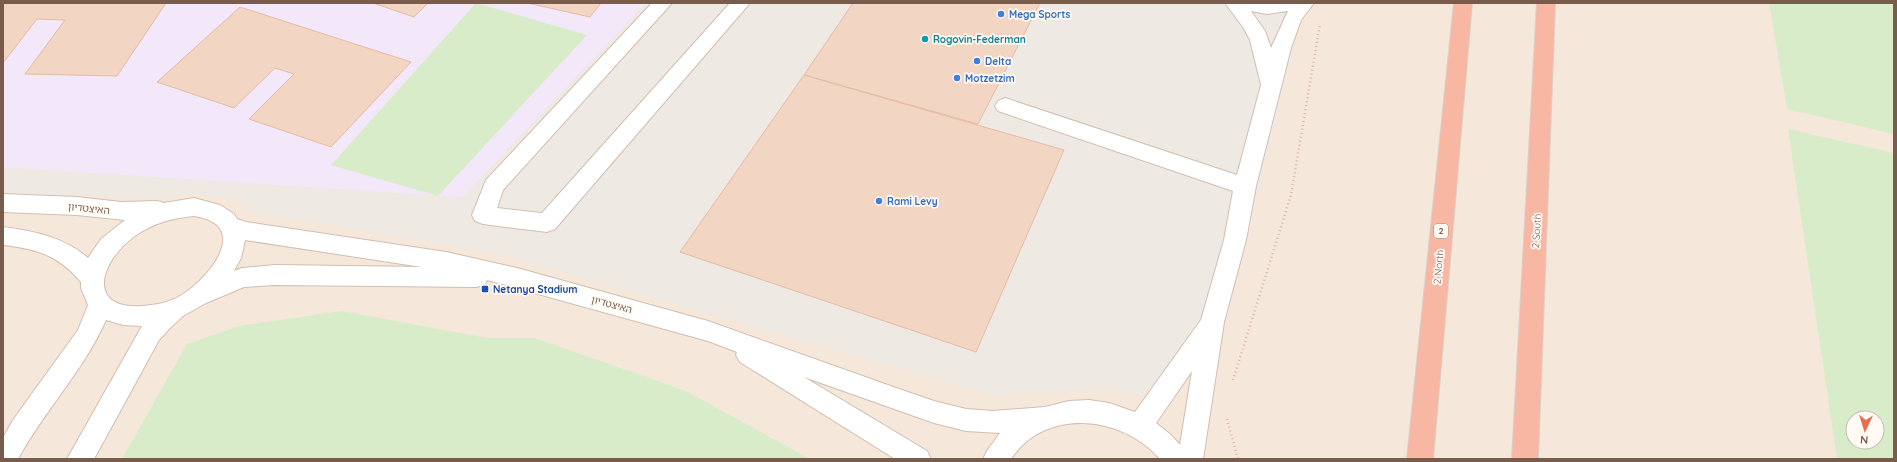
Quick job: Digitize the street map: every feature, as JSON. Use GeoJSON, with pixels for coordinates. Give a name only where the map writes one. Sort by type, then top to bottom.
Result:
{"type":"FeatureCollection","features":[{"type":"Feature","properties":{"kind":"highway","name":"2 North"},"geometry":{"type":"LineString","coordinates":[[1420,459],[1463,3]]}},
{"type":"Feature","properties":{"kind":"highway","name":"2 South"},"geometry":{"type":"LineString","coordinates":[[1525,459],[1546,3]]}},
{"type":"Feature","properties":{"kind":"street"},"geometry":{"type":"LineString","coordinates":[[663,3],[494,186],[483,215],[547,223],[741,3]]}},
{"type":"Feature","properties":{"kind":"street"},"geometry":{"type":"LineString","coordinates":[[1234,3],[1253,24],[1262,45],[1271,90]]}},
{"type":"Feature","properties":{"kind":"street"},"geometry":{"type":"LineString","coordinates":[[1242,3],[1267,7],[1297,3]]}},
{"type":"Feature","properties":{"kind":"street"},"geometry":{"type":"LineString","coordinates":[[1190,459],[1212,322],[1235,240],[1245,186],[1281,48],[1293,17],[1305,3]]}},
{"type":"Feature","properties":{"kind":"street"},"geometry":{"type":"LineString","coordinates":[[1005,106],[1245,186]]}},
{"type":"Feature","properties":{"kind":"street","name":"האיצטדיון"},"geometry":{"type":"LineString","coordinates":[[3,203],[77,206],[121,212],[175,209]]}},
{"type":"Feature","properties":{"kind":"street"},"geometry":{"type":"LineString","coordinates":[[80,459],[151,333],[161,322],[185,304],[206,290],[218,278],[230,260],[235,243],[232,229],[224,218],[211,210],[194,207],[175,209],[154,215],[136,224],[120,236],[106,249],[97,264],[92,278],[93,292],[100,304],[112,312],[136,317],[150,316],[185,304],[242,278],[275,275],[516,278]]}},
{"type":"Feature","properties":{"kind":"street"},"geometry":{"type":"LineString","coordinates":[[229,224],[246,231],[446,261],[516,278]]}},
{"type":"Feature","properties":{"kind":"street"},"geometry":{"type":"LineString","coordinates":[[3,236],[47,243],[64,252],[82,266],[92,278]]}},
{"type":"Feature","properties":{"kind":"street","name":"האיצטדיון"},"geometry":{"type":"LineString","coordinates":[[516,278],[708,331]]}},
{"type":"Feature","properties":{"kind":"street"},"geometry":{"type":"LineString","coordinates":[[5,459],[10,443],[86,337],[100,304]]}},
{"type":"Feature","properties":{"kind":"street"},"geometry":{"type":"LineString","coordinates":[[1140,426],[1212,322]]}},
{"type":"Feature","properties":{"kind":"street"},"geometry":{"type":"LineString","coordinates":[[708,331],[934,412],[966,420],[993,422],[1043,418],[1075,410],[1108,413],[1140,426],[1167,446],[1176,459]]}},
{"type":"Feature","properties":{"kind":"street"},"geometry":{"type":"LineString","coordinates":[[708,331],[918,459]]}},
{"type":"Feature","properties":{"kind":"street"},"geometry":{"type":"LineString","coordinates":[[996,459],[1014,435],[1043,418]]}},
{"type":"Feature","properties":{"kind":"path"},"geometry":{"type":"LineString","coordinates":[[1231,387],[1291,195],[1321,19]]}},
{"type":"Feature","properties":{"kind":"path"},"geometry":{"type":"LineString","coordinates":[[1226,416],[1238,459]]}},
{"type":"Feature","properties":{"kind":"shaded area"},"geometry":{"type":"Polygon","coordinates":[[[3,3],[1894,3],[1894,459],[3,459],[3,3]]]}},
{"type":"Feature","properties":{"kind":"shaded area"},"geometry":{"type":"Polygon","coordinates":[[[3,3],[1305,3],[1226,321],[1140,397],[1111,388],[994,395],[505,255],[252,211],[246,204],[230,197],[187,194],[158,198],[3,193],[3,3]]]}},
{"type":"Feature","properties":{"kind":"shaded area"},"geometry":{"type":"Polygon","coordinates":[[[3,3],[646,3],[462,197],[3,167],[3,3]]]}},
{"type":"Feature","properties":{"kind":"green space"},"geometry":{"type":"Polygon","coordinates":[[[476,3],[587,35],[438,196],[331,165],[476,3]]]}},
{"type":"Feature","properties":{"kind":"green space"},"geometry":{"type":"Polygon","coordinates":[[[1769,3],[1894,3],[1894,134],[1787,109],[1769,3]]]}},
{"type":"Feature","properties":{"kind":"green space"},"geometry":{"type":"Polygon","coordinates":[[[1788,129],[1894,153],[1894,459],[1837,459],[1788,129]]]}},
{"type":"Feature","properties":{"kind":"green space"},"geometry":{"type":"Polygon","coordinates":[[[342,311],[487,338],[535,338],[686,391],[810,459],[122,459],[187,344],[239,326],[342,311]]]}},
{"type":"Feature","properties":{"kind":"building"},"geometry":{"type":"Polygon","coordinates":[[[3,3],[166,3],[117,76],[25,74],[65,20],[37,19],[3,63],[3,3]]]}},
{"type":"Feature","properties":{"kind":"building"},"geometry":{"type":"Polygon","coordinates":[[[373,3],[428,3],[414,17],[373,3]]]}},
{"type":"Feature","properties":{"kind":"building"},"geometry":{"type":"Polygon","coordinates":[[[527,3],[601,3],[590,17],[527,3]]]}},
{"type":"Feature","properties":{"kind":"building","name":"Rogovin-Federman"},"geometry":{"type":"Polygon","coordinates":[[[853,3],[1040,3],[978,124],[804,75],[853,3]]]}},
{"type":"Feature","properties":{"kind":"building"},"geometry":{"type":"Polygon","coordinates":[[[240,7],[411,62],[331,147],[249,119],[294,74],[275,68],[234,108],[157,82],[240,7]]]}},
{"type":"Feature","properties":{"kind":"building","name":"Rami Levy"},"geometry":{"type":"Polygon","coordinates":[[[804,75],[1064,150],[976,352],[680,252],[804,75]]]}},
{"type":"Feature","properties":{"kind":"place","name":"Mega Sports"},"geometry":{"type":"Point","coordinates":[1001,14]}},
{"type":"Feature","properties":{"kind":"place","name":"Rogovin-Federman"},"geometry":{"type":"Point","coordinates":[925,39]}},
{"type":"Feature","properties":{"kind":"place","name":"Delta"},"geometry":{"type":"Point","coordinates":[977,61]}},
{"type":"Feature","properties":{"kind":"place","name":"Motzetzim"},"geometry":{"type":"Point","coordinates":[957,78]}},
{"type":"Feature","properties":{"kind":"place","name":"Rami Levy"},"geometry":{"type":"Point","coordinates":[879,201]}},
{"type":"Feature","properties":{"kind":"place","name":"Netanya Stadium"},"geometry":{"type":"Point","coordinates":[485,289]}}]}
